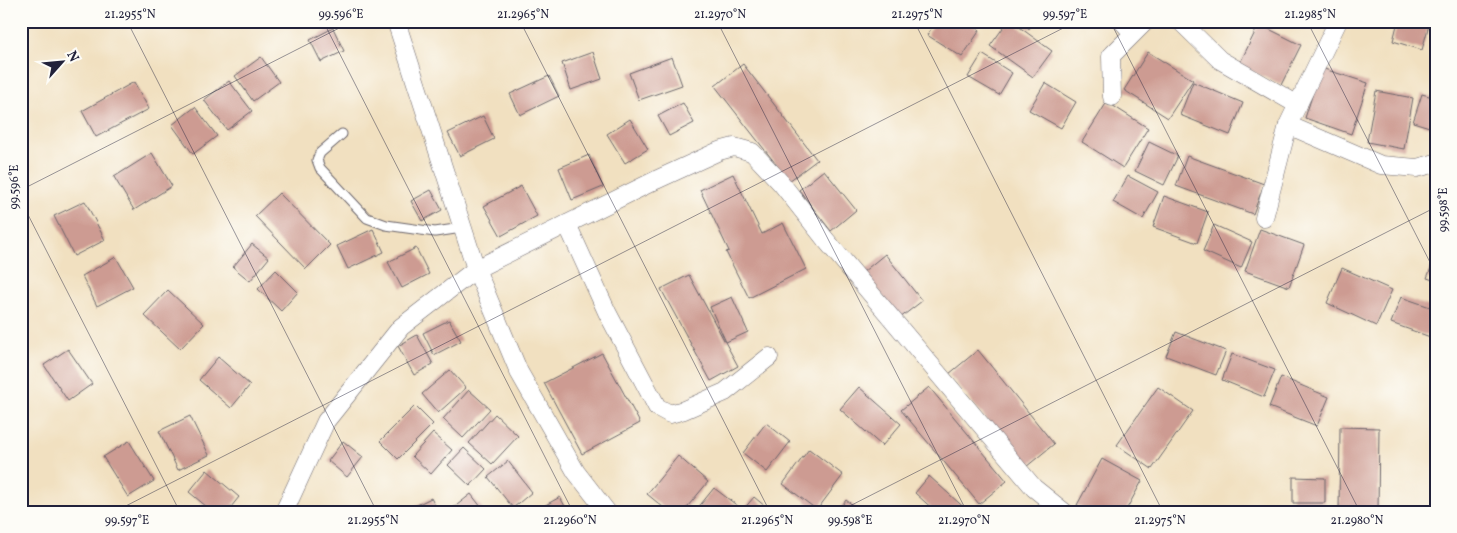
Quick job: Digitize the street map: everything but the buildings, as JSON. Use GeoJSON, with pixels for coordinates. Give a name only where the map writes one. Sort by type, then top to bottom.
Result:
{"type":"FeatureCollection","features":[{"type":"Feature","properties":{"kind":"street"},"geometry":{"type":"LineString","coordinates":[[396,21],[476,269],[519,372],[576,472],[607,512]]}},
{"type":"Feature","properties":{"kind":"street"},"geometry":{"type":"LineString","coordinates":[[1180,21],[1220,60],[1298,105]]}},
{"type":"Feature","properties":{"kind":"street"},"geometry":{"type":"LineString","coordinates":[[1264,218],[1288,125],[1338,21]]}},
{"type":"Feature","properties":{"kind":"street"},"geometry":{"type":"LineString","coordinates":[[1112,97],[1111,56],[1134,25]]}},
{"type":"Feature","properties":{"kind":"street"},"geometry":{"type":"LineString","coordinates":[[1288,125],[1381,166],[1418,168],[1436,163]]}},
{"type":"Feature","properties":{"kind":"street"},"geometry":{"type":"LineString","coordinates":[[284,512],[326,421],[401,327],[476,269],[719,151],[734,146],[752,152],[781,183],[825,239],[1034,488],[1064,512]]}},
{"type":"Feature","properties":{"kind":"street"},"geometry":{"type":"LineString","coordinates":[[567,224],[607,312],[657,407],[670,414],[725,392],[769,357]]}},
{"type":"Feature","properties":{"kind":"lane"},"geometry":{"type":"LineString","coordinates":[[342,134],[320,153],[317,160],[320,168],[367,218],[386,225],[435,232],[462,228]]}}]}
